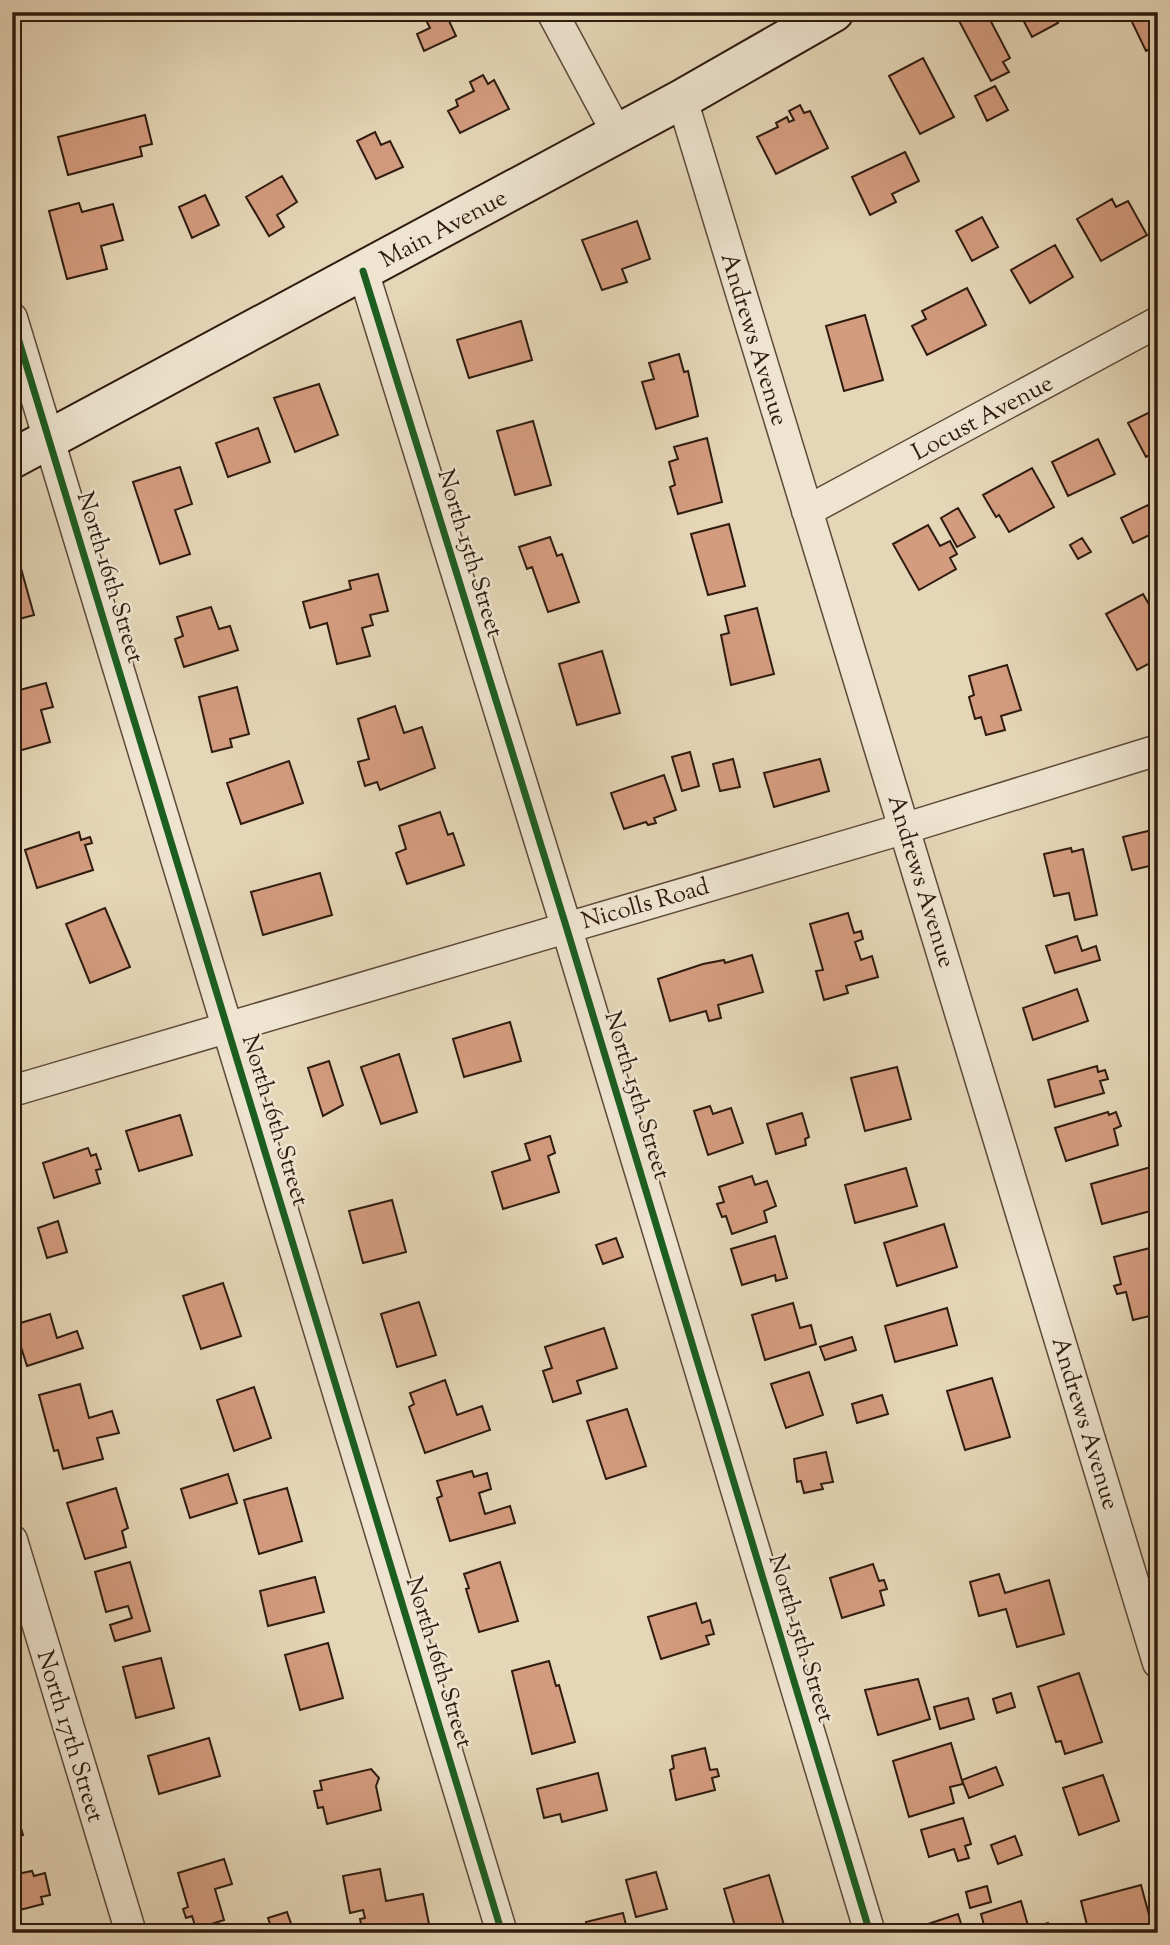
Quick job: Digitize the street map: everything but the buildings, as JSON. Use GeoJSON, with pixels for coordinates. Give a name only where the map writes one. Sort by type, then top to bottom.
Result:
{"type":"FeatureCollection","features":[{"type":"Feature","properties":{"kind":"street"},"geometry":{"type":"LineString","coordinates":[[552,12],[617,133]]}},
{"type":"Feature","properties":{"kind":"street","name":"Main Avenue"},"geometry":{"type":"LineString","coordinates":[[12,459],[682,99],[834,12]]}},
{"type":"Feature","properties":{"kind":"street","name":"Andrews Avenue"},"geometry":{"type":"LineString","coordinates":[[682,99],[1158,1663]]}},
{"type":"Feature","properties":{"kind":"street","name":"North 15th Street"},"geometry":{"type":"LineString","coordinates":[[363,271],[566,926],[870,1933]]}},
{"type":"Feature","properties":{"kind":"street","name":"North 16th Street"},"geometry":{"type":"LineString","coordinates":[[12,318],[502,1933]]}},
{"type":"Feature","properties":{"kind":"street","name":"Locust Avenue"},"geometry":{"type":"LineString","coordinates":[[807,511],[1158,322]]}},
{"type":"Feature","properties":{"kind":"street","name":"Nicolls Road"},"geometry":{"type":"LineString","coordinates":[[12,1091],[906,828],[1158,750]]}},
{"type":"Feature","properties":{"kind":"street","name":"North 17th Street"},"geometry":{"type":"LineString","coordinates":[[12,1539],[131,1933]]}},
{"type":"Feature","properties":{"kind":"cycle path"},"geometry":{"type":"LineString","coordinates":[[363,271],[566,926],[870,1933]]}},
{"type":"Feature","properties":{"kind":"cycle path"},"geometry":{"type":"LineString","coordinates":[[12,318],[502,1933]]}}]}
